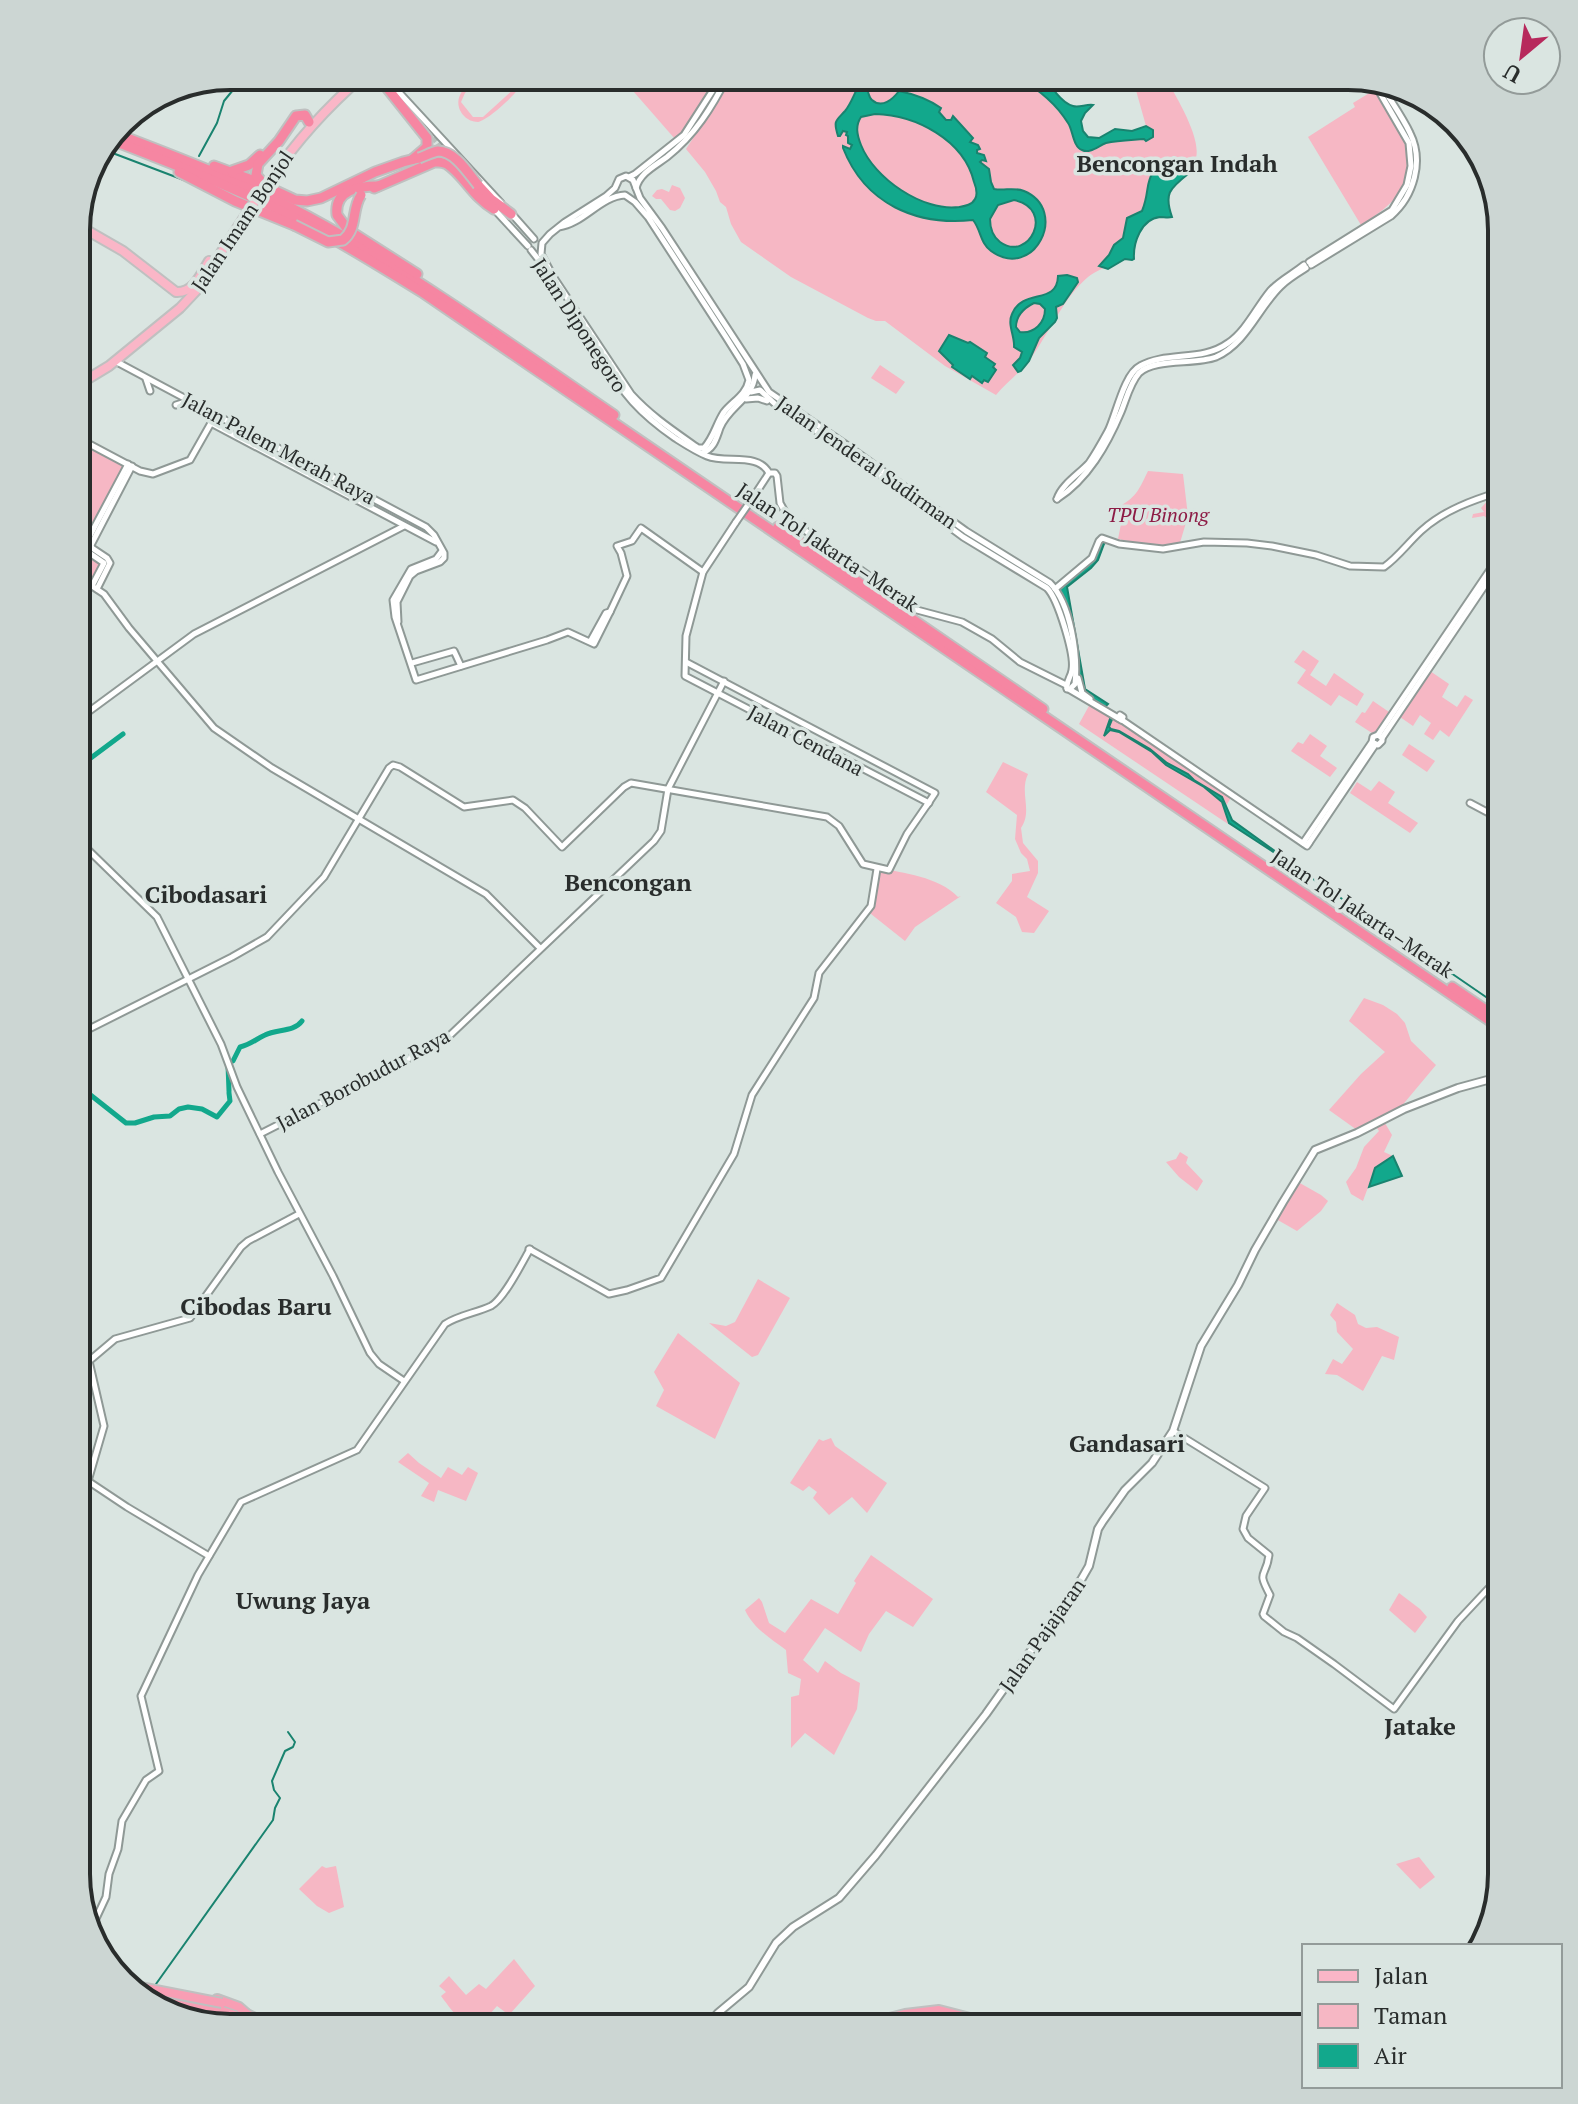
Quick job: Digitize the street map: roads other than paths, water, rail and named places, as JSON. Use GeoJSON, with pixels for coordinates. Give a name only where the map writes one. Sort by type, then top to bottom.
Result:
{"type":"FeatureCollection","features":[{"type":"Feature","properties":{"kind":"highway"},"geometry":{"type":"LineString","coordinates":[[311,117],[296,116],[258,164],[255,172],[257,178],[285,193],[305,198],[377,166],[412,160],[427,147],[427,138],[390,90]]}},
{"type":"Feature","properties":{"kind":"highway"},"geometry":{"type":"LineString","coordinates":[[224,170],[239,170],[249,165],[295,113],[301,111],[311,117]]}},
{"type":"Feature","properties":{"kind":"highway","name":"Jalan Tol Jakarta–Merak"},"geometry":{"type":"LineString","coordinates":[[126,138],[227,178],[323,224],[414,279],[1488,1012]]}},
{"type":"Feature","properties":{"kind":"highway","name":"Jalan Tol Jakarta–Merak"},"geometry":{"type":"LineString","coordinates":[[119,145],[213,180],[279,210],[422,292],[1488,1019]]}},
{"type":"Feature","properties":{"kind":"highway"},"geometry":{"type":"LineString","coordinates":[[146,145],[252,180],[295,200],[307,201],[440,151],[456,159],[491,199],[511,214]]}},
{"type":"Feature","properties":{"kind":"highway"},"geometry":{"type":"LineString","coordinates":[[118,146],[279,210]]}},
{"type":"Feature","properties":{"kind":"highway"},"geometry":{"type":"LineString","coordinates":[[176,171],[328,242],[343,240],[352,229],[356,203],[361,195],[434,162],[441,162],[454,171],[494,209]]}},
{"type":"Feature","properties":{"kind":"highway"},"geometry":{"type":"LineString","coordinates":[[378,186],[355,187],[344,194],[336,207],[339,221],[490,326],[508,343]]}},
{"type":"Feature","properties":{"kind":"highway"},"geometry":{"type":"LineString","coordinates":[[155,1991],[164,1988],[214,1999],[239,2007],[244,2014]]}},
{"type":"Feature","properties":{"kind":"highway"},"geometry":{"type":"LineString","coordinates":[[153,1990],[221,2005],[240,2014]]}},
{"type":"Feature","properties":{"kind":"highway"},"geometry":{"type":"LineString","coordinates":[[160,1995],[221,2005]]}},
{"type":"Feature","properties":{"kind":"highway"},"geometry":{"type":"LineString","coordinates":[[917,2014],[939,2010],[960,2014]]}},
{"type":"Feature","properties":{"kind":"highway"},"geometry":{"type":"LineString","coordinates":[[927,2014],[950,2014]]}},
{"type":"Feature","properties":{"kind":"main road","name":"Jalan Imam Bonjol"},"geometry":{"type":"LineString","coordinates":[[90,233],[123,251],[176,292],[184,292],[191,288],[217,253],[311,117],[343,90]]}},
{"type":"Feature","properties":{"kind":"main road","name":"Jalan Imam Bonjol"},"geometry":{"type":"LineString","coordinates":[[268,178],[322,113],[346,90]]}},
{"type":"Feature","properties":{"kind":"main road","name":"Jalan Imam Bonjol"},"geometry":{"type":"LineString","coordinates":[[99,238],[171,294]]}},
{"type":"Feature","properties":{"kind":"main road","name":"Jalan Imam Bonjol"},"geometry":{"type":"LineString","coordinates":[[90,377],[115,361],[180,308],[196,291],[217,253]]}},
{"type":"Feature","properties":{"kind":"main road"},"geometry":{"type":"LineString","coordinates":[[171,294],[187,296],[217,253]]}},
{"type":"Feature","properties":{"kind":"main road"},"geometry":{"type":"LineString","coordinates":[[163,321],[176,307],[176,299],[171,294]]}},
{"type":"Feature","properties":{"kind":"main road","name":"Jalan Pajajaran"},"geometry":{"type":"LineString","coordinates":[[717,2014],[749,1987],[776,1943],[839,1898],[876,1855],[1011,1680],[1081,1580],[1089,1566],[1098,1529],[1125,1490],[1152,1463],[1173,1431],[1201,1346],[1315,1150],[1404,1109],[1488,1080]]}},
{"type":"Feature","properties":{"kind":"street"},"geometry":{"type":"LineString","coordinates":[[391,90],[428,132]]}},
{"type":"Feature","properties":{"kind":"street","name":"Jalan Diponegoro"},"geometry":{"type":"LineString","coordinates":[[393,90],[535,239]]}},
{"type":"Feature","properties":{"kind":"street"},"geometry":{"type":"LineString","coordinates":[[535,239],[539,244],[536,250],[530,248],[529,241],[535,239],[550,234],[612,191],[620,179],[635,174],[684,135],[715,90]]}},
{"type":"Feature","properties":{"kind":"street"},"geometry":{"type":"LineString","coordinates":[[636,189],[643,175],[691,135],[719,90]]}},
{"type":"Feature","properties":{"kind":"street"},"geometry":{"type":"LineString","coordinates":[[1125,396],[1095,454],[1057,495],[1057,499],[1078,481],[1102,451],[1113,430],[1125,396],[1132,373],[1141,365],[1211,353],[1227,344],[1280,281],[1392,210],[1407,185],[1411,166],[1409,143],[1383,95]]}},
{"type":"Feature","properties":{"kind":"street","name":"Jalan Diponegoro"},"geometry":{"type":"LineString","coordinates":[[453,162],[538,258],[616,381],[646,417],[702,454],[713,446],[726,416],[741,398]]}},
{"type":"Feature","properties":{"kind":"street","name":"Jalan Jenderal Sudirman"},"geometry":{"type":"LineString","coordinates":[[628,177],[633,180],[651,213],[755,372],[761,388],[775,404],[850,453],[973,542],[1047,588],[1053,595],[1069,642],[1074,672]]}},
{"type":"Feature","properties":{"kind":"street"},"geometry":{"type":"LineString","coordinates":[[559,227],[567,226],[612,198],[621,195],[630,198],[655,228],[741,360],[749,378],[748,387],[741,398]]}},
{"type":"Feature","properties":{"kind":"street"},"geometry":{"type":"LineString","coordinates":[[586,214],[593,204]]}},
{"type":"Feature","properties":{"kind":"street"},"geometry":{"type":"LineString","coordinates":[[651,213],[655,228]]}},
{"type":"Feature","properties":{"kind":"street","name":"Jalan Diponegoro"},"geometry":{"type":"LineString","coordinates":[[550,234],[541,249],[544,263],[615,373],[645,410],[698,448],[704,448],[725,411],[751,392]]}},
{"type":"Feature","properties":{"kind":"street"},"geometry":{"type":"LineString","coordinates":[[538,258],[544,263]]}},
{"type":"Feature","properties":{"kind":"street"},"geometry":{"type":"LineString","coordinates":[[687,266],[688,277]]}},
{"type":"Feature","properties":{"kind":"street"},"geometry":{"type":"LineString","coordinates":[[571,310],[580,318]]}},
{"type":"Feature","properties":{"kind":"street"},"geometry":{"type":"LineString","coordinates":[[715,321],[729,332]]}},
{"type":"Feature","properties":{"kind":"street","name":"Jalan Palem Merah Raya"},"geometry":{"type":"LineString","coordinates":[[115,361],[432,531],[442,550],[438,558],[412,568],[392,603],[412,663]]}},
{"type":"Feature","properties":{"kind":"street"},"geometry":{"type":"LineString","coordinates":[[751,392],[755,372]]}},
{"type":"Feature","properties":{"kind":"street"},"geometry":{"type":"LineString","coordinates":[[615,373],[616,381]]}},
{"type":"Feature","properties":{"kind":"street"},"geometry":{"type":"LineString","coordinates":[[146,378],[150,391]]}},
{"type":"Feature","properties":{"kind":"street","name":"Jalan Jenderal Sudirman"},"geometry":{"type":"LineString","coordinates":[[751,392],[761,388]]}},
{"type":"Feature","properties":{"kind":"street","name":"Jalan Jenderal Sudirman"},"geometry":{"type":"LineString","coordinates":[[761,388],[1055,589]]}},
{"type":"Feature","properties":{"kind":"street"},"geometry":{"type":"LineString","coordinates":[[741,398],[758,398],[775,404]]}},
{"type":"Feature","properties":{"kind":"street"},"geometry":{"type":"LineString","coordinates":[[176,405],[189,401]]}},
{"type":"Feature","properties":{"kind":"street"},"geometry":{"type":"LineString","coordinates":[[210,412],[214,424]]}},
{"type":"Feature","properties":{"kind":"street"},"geometry":{"type":"LineString","coordinates":[[90,444],[153,474],[186,462],[217,419],[223,418]]}},
{"type":"Feature","properties":{"kind":"street","name":"Jalan Palem Merah Raya"},"geometry":{"type":"LineString","coordinates":[[214,424],[437,542]]}},
{"type":"Feature","properties":{"kind":"street"},"geometry":{"type":"LineString","coordinates":[[702,454],[718,460],[756,462],[777,476],[780,503],[789,519],[917,610],[955,619],[992,640],[1018,663],[1069,687],[1119,717],[1306,842],[1374,744],[1373,737],[1380,736],[1488,580]]}},
{"type":"Feature","properties":{"kind":"street"},"geometry":{"type":"LineString","coordinates":[[130,465],[91,545],[105,563],[94,588],[104,594],[214,728],[240,747],[489,897],[540,948]]}},
{"type":"Feature","properties":{"kind":"street"},"geometry":{"type":"LineString","coordinates":[[686,662],[686,636],[703,572],[770,472]]}},
{"type":"Feature","properties":{"kind":"street"},"geometry":{"type":"LineString","coordinates":[[361,503],[366,500],[365,494]]}},
{"type":"Feature","properties":{"kind":"street"},"geometry":{"type":"LineString","coordinates":[[1108,712],[1082,693],[1074,672],[1071,630],[1055,589],[1092,558],[1102,538],[1127,546],[1163,549],[1214,542],[1260,544],[1316,555],[1350,566],[1384,567],[1441,516],[1488,495]]}},
{"type":"Feature","properties":{"kind":"street"},"geometry":{"type":"LineString","coordinates":[[370,508],[369,503],[374,498]]}},
{"type":"Feature","properties":{"kind":"street"},"geometry":{"type":"LineString","coordinates":[[952,521],[973,542]]}},
{"type":"Feature","properties":{"kind":"street"},"geometry":{"type":"LineString","coordinates":[[90,711],[194,634],[404,526]]}},
{"type":"Feature","properties":{"kind":"street"},"geometry":{"type":"LineString","coordinates":[[461,666],[456,652],[452,651],[412,663],[416,680],[529,646],[569,632],[592,643],[627,576],[617,546],[635,538],[641,528],[703,572]]}},
{"type":"Feature","properties":{"kind":"street"},"geometry":{"type":"LineString","coordinates":[[1029,571],[1035,580]]}},
{"type":"Feature","properties":{"kind":"street"},"geometry":{"type":"LineString","coordinates":[[1380,736],[1488,573]]}},
{"type":"Feature","properties":{"kind":"street","name":"Jalan Cendana"},"geometry":{"type":"LineString","coordinates":[[686,662],[935,793],[928,804],[718,694],[685,676],[686,662]]}},
{"type":"Feature","properties":{"kind":"street"},"geometry":{"type":"LineString","coordinates":[[1069,687],[1074,672]]}},
{"type":"Feature","properties":{"kind":"street","name":"Jalan Borobudur Raya"},"geometry":{"type":"LineString","coordinates":[[260,1134],[445,1040],[658,836],[668,789],[724,681]]}},
{"type":"Feature","properties":{"kind":"street"},"geometry":{"type":"LineString","coordinates":[[90,1028],[264,939],[324,877],[393,765],[464,807],[513,800],[525,808],[562,847],[631,783],[832,819],[862,864],[888,870],[907,834],[928,804]]}},
{"type":"Feature","properties":{"kind":"street"},"geometry":{"type":"LineString","coordinates":[[1470,803],[1488,813]]}},
{"type":"Feature","properties":{"kind":"street"},"geometry":{"type":"LineString","coordinates":[[90,851],[153,911],[229,1062],[237,1087],[299,1214],[370,1353],[379,1364],[404,1381]]}},
{"type":"Feature","properties":{"kind":"street"},"geometry":{"type":"LineString","coordinates":[[97,1916],[106,1897],[122,1821],[146,1780],[159,1771],[141,1696],[209,1556],[243,1500],[357,1450],[446,1323],[495,1304],[528,1248],[609,1294],[657,1280],[663,1275],[731,1160],[752,1095],[814,998],[819,973],[869,909],[877,869]]}},
{"type":"Feature","properties":{"kind":"street"},"geometry":{"type":"LineString","coordinates":[[90,1360],[118,1338],[190,1318],[241,1247],[299,1214]]}},
{"type":"Feature","properties":{"kind":"street"},"geometry":{"type":"LineString","coordinates":[[90,1365],[104,1426],[90,1474]]}},
{"type":"Feature","properties":{"kind":"street"},"geometry":{"type":"LineString","coordinates":[[1173,1431],[1265,1488],[1245,1518],[1243,1529],[1245,1535],[1269,1555],[1261,1577],[1270,1595],[1264,1616],[1394,1709],[1458,1621],[1488,1589]]}},
{"type":"Feature","properties":{"kind":"street"},"geometry":{"type":"LineString","coordinates":[[90,1482],[209,1556]]}},
{"type":"Feature","properties":{"kind":"water"},"geometry":{"type":"Polygon","coordinates":[[[867,90],[871,99],[880,104],[899,91],[905,92],[941,108],[939,112],[946,120],[951,120],[953,116],[973,138],[970,142],[978,145],[980,149],[977,153],[984,155],[986,161],[980,162],[989,169],[994,189],[1024,191],[1038,200],[1044,213],[1045,227],[1041,240],[1032,251],[1021,257],[1007,258],[987,248],[973,220],[952,221],[913,215],[879,197],[865,184],[843,148],[850,149],[852,145],[848,143],[847,132],[843,131],[838,136],[836,131],[836,121],[856,91],[867,90]],[[891,115],[861,117],[858,134],[867,157],[888,180],[930,204],[959,207],[974,201],[976,190],[969,167],[949,142],[922,125],[891,115]],[[1014,200],[998,205],[990,219],[995,237],[1011,247],[1020,246],[1028,240],[1036,223],[1034,213],[1027,205],[1014,200]]]}},
{"type":"Feature","properties":{"kind":"water"},"geometry":{"type":"Polygon","coordinates":[[[1038,90],[1054,90],[1075,106],[1093,105],[1081,121],[1088,137],[1099,138],[1115,129],[1132,131],[1146,126],[1153,130],[1153,137],[1146,141],[1106,143],[1085,151],[1077,146],[1070,126],[1038,90]]]}},
{"type":"Feature","properties":{"kind":"water"},"geometry":{"type":"Polygon","coordinates":[[[1175,161],[1188,174],[1170,192],[1168,203],[1172,217],[1153,219],[1143,227],[1135,246],[1134,259],[1125,259],[1108,269],[1099,266],[1123,238],[1127,218],[1142,211],[1152,175],[1175,161]]]}},
{"type":"Feature","properties":{"kind":"water"},"geometry":{"type":"Polygon","coordinates":[[[1058,276],[1077,278],[1078,282],[1063,304],[1056,307],[1055,322],[1039,338],[1029,361],[1018,372],[1013,365],[1022,352],[1014,347],[1010,322],[1012,314],[1024,301],[1052,291],[1058,276]],[[1034,303],[1021,312],[1016,327],[1020,332],[1030,331],[1041,323],[1045,309],[1034,303]]]}},
{"type":"Feature","properties":{"kind":"water"},"geometry":{"type":"Polygon","coordinates":[[[949,335],[970,342],[987,353],[985,357],[995,364],[993,367],[996,370],[988,382],[984,380],[982,383],[972,376],[970,379],[952,367],[939,351],[949,335]]]}},
{"type":"Feature","properties":{"kind":"water"},"geometry":{"type":"Polygon","coordinates":[[[1104,539],[1107,541],[1098,560],[1067,587],[1085,689],[1108,704],[1105,707],[1086,696],[1080,688],[1074,641],[1056,589],[1088,564],[1104,539]]]}},
{"type":"Feature","properties":{"kind":"water"},"geometry":{"type":"Polygon","coordinates":[[[1111,716],[1111,729],[1119,731],[1150,749],[1222,797],[1232,820],[1301,870],[1229,823],[1222,802],[1204,787],[1119,732],[1110,730],[1104,736],[1111,716]]]}},
{"type":"Feature","properties":{"kind":"water"},"geometry":{"type":"Polygon","coordinates":[[[1393,1156],[1402,1176],[1369,1187],[1375,1168],[1393,1156]]]}},
{"type":"Feature","properties":{"kind":"waterway"},"geometry":{"type":"LineString","coordinates":[[199,156],[217,123],[224,101],[233,90]]}},
{"type":"Feature","properties":{"kind":"waterway"},"geometry":{"type":"LineString","coordinates":[[114,153],[189,182]]}},
{"type":"Feature","properties":{"kind":"waterway"},"geometry":{"type":"LineString","coordinates":[[90,759],[123,734]]}},
{"type":"Feature","properties":{"kind":"waterway"},"geometry":{"type":"LineString","coordinates":[[1300,870],[1383,927]]}},
{"type":"Feature","properties":{"kind":"waterway"},"geometry":{"type":"LineString","coordinates":[[1419,951],[1488,998]]}},
{"type":"Feature","properties":{"kind":"waterway"},"geometry":{"type":"LineString","coordinates":[[233,1061],[240,1047],[270,1033],[295,1027],[302,1021]]}},
{"type":"Feature","properties":{"kind":"waterway"},"geometry":{"type":"LineString","coordinates":[[228,1065],[229,1091]]}},
{"type":"Feature","properties":{"kind":"waterway"},"geometry":{"type":"LineString","coordinates":[[90,1095],[126,1123],[135,1123],[170,1116],[188,1107],[202,1109],[217,1117],[230,1101],[229,1093]]}},
{"type":"Feature","properties":{"kind":"waterway"},"geometry":{"type":"LineString","coordinates":[[156,1984],[273,1820],[280,1798],[272,1781],[285,1751],[295,1742],[288,1732]]}},
{"type":"Feature","properties":{"kind":"tunnel"},"geometry":{"type":"LineString","coordinates":[[428,132],[453,162]]}},
{"type":"Feature","properties":{"kind":"district","name":"Bencongan Indah"},"geometry":{"type":"Point","coordinates":[1177,163]}},
{"type":"Feature","properties":{"kind":"district","name":"Bencongan"},"geometry":{"type":"Point","coordinates":[628,882]}},
{"type":"Feature","properties":{"kind":"district","name":"Cibodasari"},"geometry":{"type":"Point","coordinates":[206,894]}},
{"type":"Feature","properties":{"kind":"district","name":"Cibodas Baru"},"geometry":{"type":"Point","coordinates":[256,1306]}},
{"type":"Feature","properties":{"kind":"district","name":"Gandasari"},"geometry":{"type":"Point","coordinates":[1127,1443]}},
{"type":"Feature","properties":{"kind":"district","name":"Uwung Jaya"},"geometry":{"type":"Point","coordinates":[303,1600]}},
{"type":"Feature","properties":{"kind":"district","name":"Jatake"},"geometry":{"type":"Point","coordinates":[1420,1726]}},
{"type":"Feature","properties":{"kind":"park label","name":"TPU Binong"},"geometry":{"type":"Point","coordinates":[1158,514]}}]}
